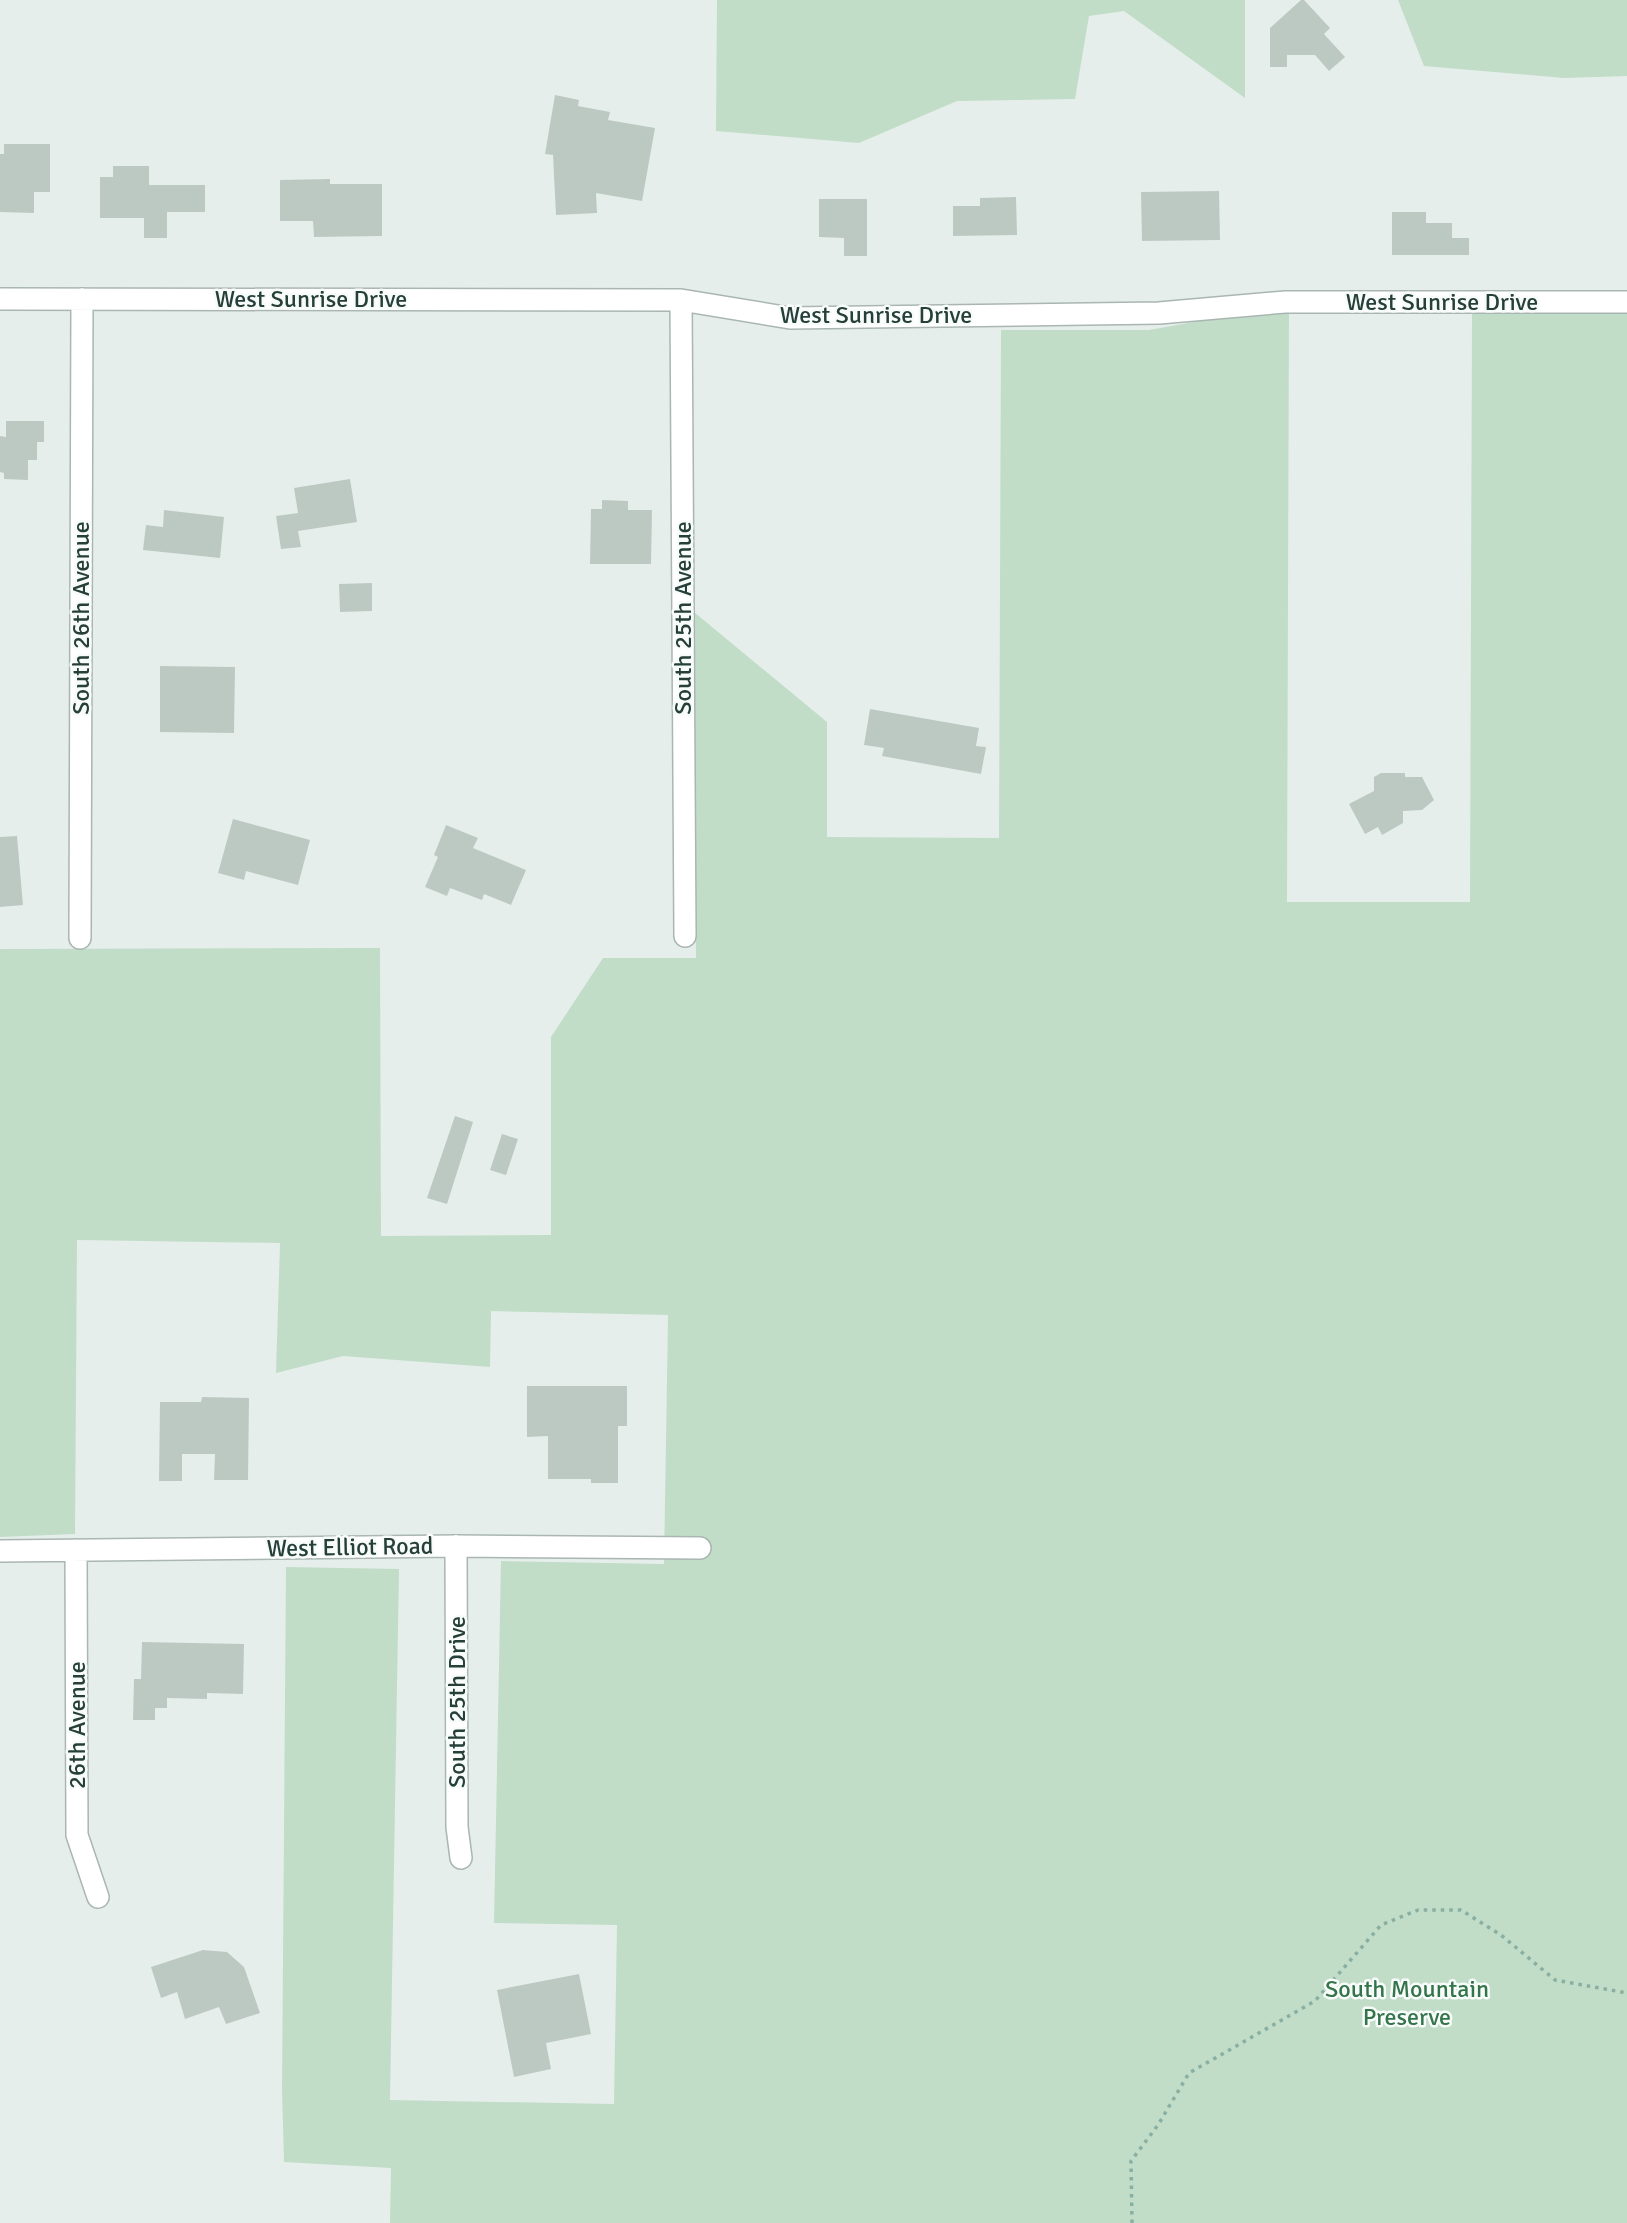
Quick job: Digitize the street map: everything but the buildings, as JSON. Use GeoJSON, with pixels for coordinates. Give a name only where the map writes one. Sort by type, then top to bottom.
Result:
{"type":"FeatureCollection","features":[{"type":"Feature","properties":{"kind":"street","name":"West Sunrise Drive"},"geometry":{"type":"LineString","coordinates":[[0,299],[681,300],[790,318],[1159,313],[1285,302],[1627,302]]}},
{"type":"Feature","properties":{"kind":"street","name":"South 26th Avenue"},"geometry":{"type":"LineString","coordinates":[[80,939],[82,299]]}},
{"type":"Feature","properties":{"kind":"street","name":"South 25th Avenue"},"geometry":{"type":"LineString","coordinates":[[681,300],[685,936]]}},
{"type":"Feature","properties":{"kind":"street","name":"West Elliot Road"},"geometry":{"type":"LineString","coordinates":[[0,1551],[456,1546],[700,1548]]}},
{"type":"Feature","properties":{"kind":"street","name":"South 25th Drive"},"geometry":{"type":"LineString","coordinates":[[456,1546],[457,1827],[461,1858]]}},
{"type":"Feature","properties":{"kind":"street","name":"26th Avenue"},"geometry":{"type":"LineString","coordinates":[[76,1550],[77,1835],[98,1897]]}},
{"type":"Feature","properties":{"kind":"path"},"geometry":{"type":"LineString","coordinates":[[1132,2223],[1132,2161],[1158,2125],[1189,2073],[1315,2001],[1381,1925],[1418,1910],[1461,1910],[1501,1935],[1555,1980],[1627,1993]]}},
{"type":"Feature","properties":{"kind":"green space"},"geometry":{"type":"Polygon","coordinates":[[[717,0],[1245,0],[1245,98],[1124,11],[1089,16],[1075,99],[957,101],[859,143],[716,131],[717,0]]]}},
{"type":"Feature","properties":{"kind":"green space"},"geometry":{"type":"Polygon","coordinates":[[[1398,0],[1627,0],[1627,76],[1564,78],[1424,66],[1398,0]]]}},
{"type":"Feature","properties":{"kind":"green space","name":"South Mountain Preserve"},"geometry":{"type":"Polygon","coordinates":[[[1289,305],[1287,902],[1470,902],[1472,310],[1627,311],[1627,2223],[390,2223],[391,2168],[284,2162],[282,2090],[286,1567],[399,1569],[390,2100],[614,2104],[617,1925],[494,1923],[501,1561],[664,1564],[668,1315],[491,1311],[490,1367],[343,1356],[276,1373],[280,1243],[77,1240],[75,1534],[0,1537],[0,949],[380,948],[381,1236],[551,1235],[551,1037],[603,958],[696,958],[694,612],[827,722],[827,837],[999,838],[1001,330],[1149,330],[1289,305]]]}}]}
